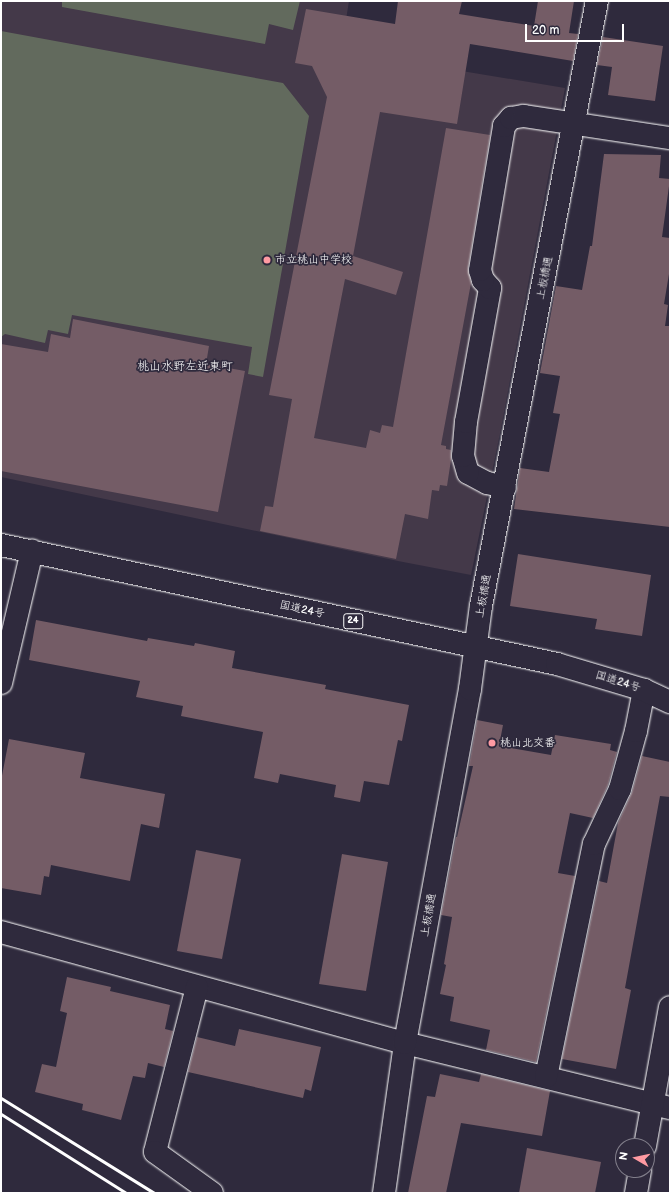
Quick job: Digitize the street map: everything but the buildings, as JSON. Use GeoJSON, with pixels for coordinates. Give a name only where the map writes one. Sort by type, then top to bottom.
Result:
{"type":"FeatureCollection","features":[{"type":"Feature","properties":{"kind":"main road","name":"上板橋通"},"geometry":{"type":"LineString","coordinates":[[384,1193],[405,1043],[470,690],[481,606],[597,1]]}},
{"type":"Feature","properties":{"kind":"main road"},"geometry":{"type":"LineString","coordinates":[[505,487],[487,483],[468,473],[463,456],[466,422],[490,288],[483,280],[480,270],[504,126],[510,118],[524,116],[574,122],[670,138]]}},
{"type":"Feature","properties":{"kind":"main road","name":"国道24号"},"geometry":{"type":"LineString","coordinates":[[1,545],[557,664],[644,690],[670,702]]}},
{"type":"Feature","properties":{"kind":"main road"},"geometry":{"type":"LineString","coordinates":[[1,684],[32,551]]}},
{"type":"Feature","properties":{"kind":"main road"},"geometry":{"type":"LineString","coordinates":[[546,1077],[594,844],[620,789],[636,731],[644,690]]}},
{"type":"Feature","properties":{"kind":"main road"},"geometry":{"type":"LineString","coordinates":[[1,932],[405,1043],[662,1106]]}},
{"type":"Feature","properties":{"kind":"main road"},"geometry":{"type":"LineString","coordinates":[[197,987],[155,1152],[212,1193]]}},
{"type":"Feature","properties":{"kind":"main road"},"geometry":{"type":"LineString","coordinates":[[648,1138],[662,1106],[670,1007]]}},
{"type":"Feature","properties":{"kind":"main road"},"geometry":{"type":"LineString","coordinates":[[636,1193],[639,1178]]}},
{"type":"Feature","properties":{"kind":"shaded area","name":"市立桃山中学校"},"geometry":{"type":"Polygon","coordinates":[[[1,1],[349,1],[341,51],[565,88],[500,433],[471,575],[1,477],[1,1]]]}},
{"type":"Feature","properties":{"kind":"green space"},"geometry":{"type":"Polygon","coordinates":[[[62,1],[300,1],[293,30],[269,24],[265,44],[62,7],[62,1]]]}},
{"type":"Feature","properties":{"kind":"green space"},"geometry":{"type":"Polygon","coordinates":[[[1,31],[283,83],[309,116],[263,377],[248,374],[252,347],[72,315],[68,334],[48,330],[45,343],[5,334],[1,337],[1,31]]]}},
{"type":"Feature","properties":{"kind":"railway"},"geometry":{"type":"LineString","coordinates":[[1,1098],[154,1193]]}},
{"type":"Feature","properties":{"kind":"railway"},"geometry":{"type":"LineString","coordinates":[[1,1114],[126,1193]]}},
{"type":"Feature","properties":{"kind":"place","name":"市立桃山中学校"},"geometry":{"type":"Point","coordinates":[267,260]}},
{"type":"Feature","properties":{"kind":"place","name":"桃山北交番"},"geometry":{"type":"Point","coordinates":[492,743]}},
{"type":"Feature","properties":{"kind":"district","name":"桃山水野左近東町"},"geometry":{"type":"Point","coordinates":[185,367]}}]}
